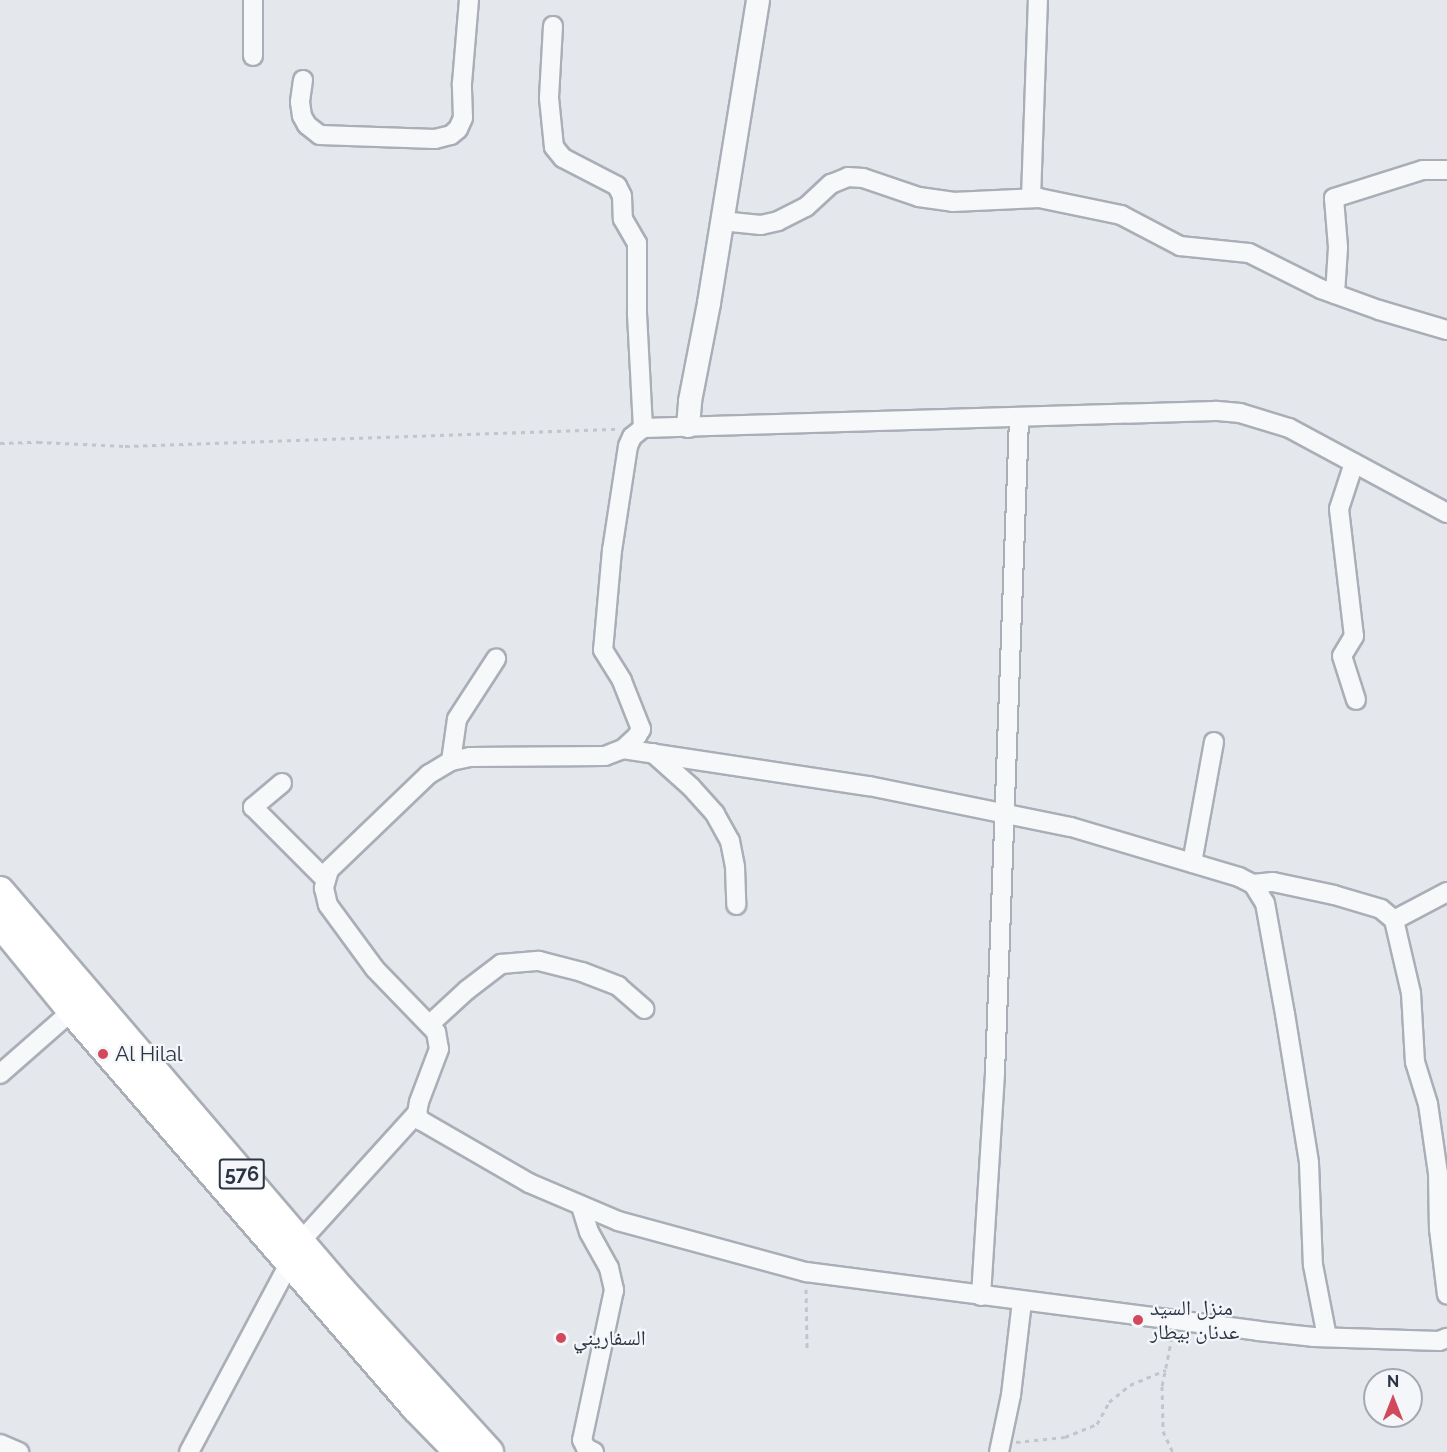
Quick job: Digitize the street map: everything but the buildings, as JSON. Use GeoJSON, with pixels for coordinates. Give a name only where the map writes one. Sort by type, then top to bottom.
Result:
{"type":"FeatureCollection","features":[{"type":"Feature","properties":{"kind":"main road","name":"576"},"geometry":{"type":"LineString","coordinates":[[0,891],[295,1251],[416,1408],[459,1452]]}},
{"type":"Feature","properties":{"kind":"main road","name":"576"},"geometry":{"type":"LineString","coordinates":[[0,923],[72,1011],[295,1251],[342,1291],[489,1452]]}},
{"type":"Feature","properties":{"kind":"street"},"geometry":{"type":"LineString","coordinates":[[253,56],[254,0]]}},
{"type":"Feature","properties":{"kind":"street"},"geometry":{"type":"LineString","coordinates":[[303,80],[300,102],[302,116],[311,129],[321,135],[435,140],[451,135],[458,129],[463,118],[462,83],[469,0]]}},
{"type":"Feature","properties":{"kind":"street"},"geometry":{"type":"LineString","coordinates":[[688,426],[690,401],[758,0]]}},
{"type":"Feature","properties":{"kind":"street"},"geometry":{"type":"LineString","coordinates":[[1031,198],[1038,0]]}},
{"type":"Feature","properties":{"kind":"street"},"geometry":{"type":"LineString","coordinates":[[553,26],[549,98],[555,147],[561,157],[572,164],[617,186],[622,196],[623,219],[637,243],[637,314],[643,428]]}},
{"type":"Feature","properties":{"kind":"street"},"geometry":{"type":"LineString","coordinates":[[1335,294],[1338,247],[1334,198],[1423,170],[1447,170]]}},
{"type":"Feature","properties":{"kind":"street"},"geometry":{"type":"LineString","coordinates":[[722,221],[761,225],[778,221],[806,207],[831,184],[848,177],[863,178],[919,197],[953,202],[1031,198],[1121,214],[1180,246],[1249,253],[1335,294],[1447,330]]}},
{"type":"Feature","properties":{"kind":"street"},"geometry":{"type":"LineString","coordinates":[[623,749],[641,729],[622,681],[606,659],[603,642],[612,550],[628,446],[632,437],[643,428],[779,426],[1215,411],[1240,413],[1281,425],[1447,513]]}},
{"type":"Feature","properties":{"kind":"street"},"geometry":{"type":"LineString","coordinates":[[981,1296],[995,1073],[1019,417]]}},
{"type":"Feature","properties":{"kind":"street"},"geometry":{"type":"LineString","coordinates":[[1354,463],[1339,509],[1354,636],[1342,656],[1356,700]]}},
{"type":"Feature","properties":{"kind":"street"},"geometry":{"type":"LineString","coordinates":[[451,761],[457,719],[496,659]]}},
{"type":"Feature","properties":{"kind":"street"},"geometry":{"type":"LineString","coordinates":[[1192,863],[1214,742]]}},
{"type":"Feature","properties":{"kind":"street"},"geometry":{"type":"LineString","coordinates":[[189,1452],[295,1251],[417,1113],[439,1049],[436,1032],[430,1024],[375,969],[332,911],[326,897],[326,880],[329,870],[429,774],[451,761],[470,756],[598,756],[623,749],[869,786],[1071,827],[1239,877],[1252,884],[1265,903],[1309,1163],[1313,1265],[1327,1337]]}},
{"type":"Feature","properties":{"kind":"street"},"geometry":{"type":"LineString","coordinates":[[653,753],[691,787],[715,814],[730,841],[735,867],[736,905]]}},
{"type":"Feature","properties":{"kind":"street"},"geometry":{"type":"LineString","coordinates":[[282,783],[254,807],[326,880]]}},
{"type":"Feature","properties":{"kind":"street"},"geometry":{"type":"LineString","coordinates":[[1252,884],[1273,882],[1334,895],[1381,909],[1394,920],[1411,993],[1415,1062],[1428,1104],[1438,1173],[1439,1229],[1447,1295]]}},
{"type":"Feature","properties":{"kind":"street"},"geometry":{"type":"LineString","coordinates":[[1394,920],[1447,892]]}},
{"type":"Feature","properties":{"kind":"street"},"geometry":{"type":"LineString","coordinates":[[430,1024],[467,990],[501,964],[539,961],[582,972],[618,986],[644,1009]]}},
{"type":"Feature","properties":{"kind":"street"},"geometry":{"type":"LineString","coordinates":[[0,1074],[72,1011]]}},
{"type":"Feature","properties":{"kind":"street"},"geometry":{"type":"LineString","coordinates":[[417,1113],[425,1125],[529,1183],[581,1206],[618,1221],[806,1272],[1173,1321],[1327,1337],[1439,1341],[1447,1338]]}},
{"type":"Feature","properties":{"kind":"street"},"geometry":{"type":"LineString","coordinates":[[581,1206],[589,1232],[609,1268],[614,1290],[582,1440],[586,1448],[594,1452]]}},
{"type":"Feature","properties":{"kind":"street"},"geometry":{"type":"LineString","coordinates":[[1001,1447],[1011,1395],[1022,1302]]}},
{"type":"Feature","properties":{"kind":"street"},"geometry":{"type":"LineString","coordinates":[[0,1444],[19,1452]]}},
{"type":"Feature","properties":{"kind":"path"},"geometry":{"type":"LineString","coordinates":[[0,443],[38,442],[125,446],[643,428]]}},
{"type":"Feature","properties":{"kind":"path"},"geometry":{"type":"LineString","coordinates":[[806,1272],[807,1349]]}},
{"type":"Feature","properties":{"kind":"path"},"geometry":{"type":"LineString","coordinates":[[1173,1321],[1162,1386],[1163,1431],[1173,1452]]}},
{"type":"Feature","properties":{"kind":"path"},"geometry":{"type":"LineString","coordinates":[[1001,1447],[1065,1437],[1097,1424],[1109,1402],[1130,1385],[1166,1370]]}},
{"type":"Feature","properties":{"kind":"place","name":"Al Hilal"},"geometry":{"type":"Point","coordinates":[103,1054]}},
{"type":"Feature","properties":{"kind":"place","name":"منزل السيد عدنان بيطار"},"geometry":{"type":"Point","coordinates":[1138,1320]}},
{"type":"Feature","properties":{"kind":"place","name":"السفاريني"},"geometry":{"type":"Point","coordinates":[561,1338]}}]}
